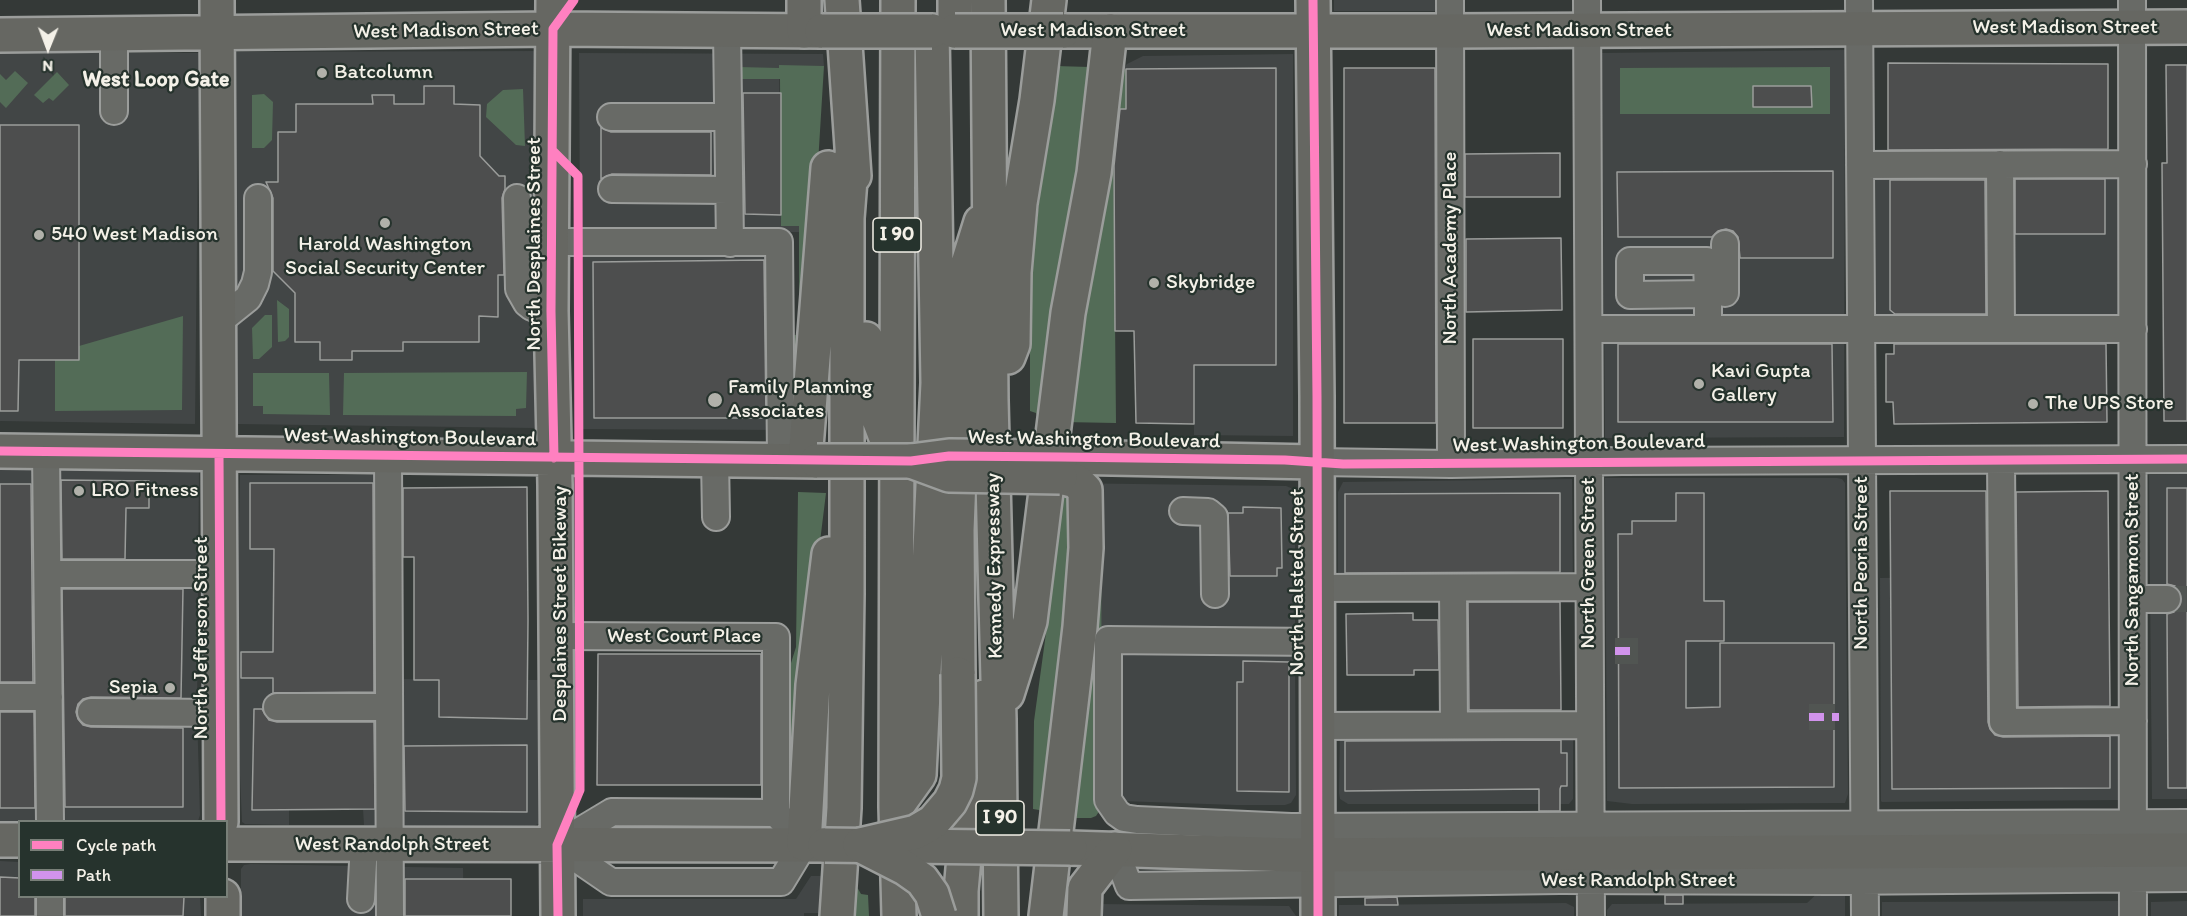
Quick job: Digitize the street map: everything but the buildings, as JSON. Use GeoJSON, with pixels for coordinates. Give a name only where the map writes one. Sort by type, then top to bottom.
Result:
{"type":"FeatureCollection","features":[{"type":"Feature","properties":{"kind":"main road","name":"North Jefferson Street"},"geometry":{"type":"LineString","coordinates":[[218,0],[221,820]]}},
{"type":"Feature","properties":{"kind":"main road","name":"I 90"},"geometry":{"type":"LineString","coordinates":[[842,0],[819,27],[852,154],[870,396],[904,466]]}},
{"type":"Feature","properties":{"kind":"main road","name":"I 90"},"geometry":{"type":"LineString","coordinates":[[898,0],[904,466],[896,807],[899,916]]}},
{"type":"Feature","properties":{"kind":"main road","name":"Kennedy Expressway"},"geometry":{"type":"LineString","coordinates":[[988,0],[991,400],[999,719],[1001,916]]}},
{"type":"Feature","properties":{"kind":"main road","name":"I 90"},"geometry":{"type":"LineString","coordinates":[[989,40],[1001,0]]}},
{"type":"Feature","properties":{"kind":"main road"},"geometry":{"type":"LineString","coordinates":[[991,400],[1013,344],[1014,272],[1020,203],[1037,100],[1049,0]]}},
{"type":"Feature","properties":{"kind":"main road","name":"West Madison Street"},"geometry":{"type":"LineString","coordinates":[[0,35],[217,33],[553,15],[727,31],[947,21],[1063,31],[1110,31],[1313,16],[1587,15],[2132,14],[2187,27]]}},
{"type":"Feature","properties":{"kind":"main road","name":"North Desplaines Street"},"geometry":{"type":"LineString","coordinates":[[553,15],[551,311],[558,916]]}},
{"type":"Feature","properties":{"kind":"main road","name":"North Halsted Street"},"geometry":{"type":"LineString","coordinates":[[1313,16],[1318,916]]}},
{"type":"Feature","properties":{"kind":"main road"},"geometry":{"type":"LineString","coordinates":[[896,807],[919,775],[938,383],[935,207],[947,21]]}},
{"type":"Feature","properties":{"kind":"main road"},"geometry":{"type":"LineString","coordinates":[[801,460],[834,98],[819,27]]}},
{"type":"Feature","properties":{"kind":"main road"},"geometry":{"type":"LineString","coordinates":[[999,719],[1030,621],[1068,313],[1094,173],[1110,31]]}},
{"type":"Feature","properties":{"kind":"main road"},"geometry":{"type":"LineString","coordinates":[[837,916],[844,808],[847,594],[847,218],[852,154]]}},
{"type":"Feature","properties":{"kind":"main road"},"geometry":{"type":"LineString","coordinates":[[860,845],[916,832],[933,822],[950,802],[959,778],[957,530],[967,267],[989,194]]}},
{"type":"Feature","properties":{"kind":"main road","name":"West Washington Boulevard"},"geometry":{"type":"LineString","coordinates":[[0,451],[801,460],[904,466],[949,475],[1061,467],[1316,462]]}},
{"type":"Feature","properties":{"kind":"main road"},"geometry":{"type":"LineString","coordinates":[[1046,916],[1080,627],[1086,548],[1085,490],[1061,467]]}},
{"type":"Feature","properties":{"kind":"main road"},"geometry":{"type":"LineString","coordinates":[[814,844],[816,663],[831,540],[846,501]]}},
{"type":"Feature","properties":{"kind":"main road"},"geometry":{"type":"LineString","coordinates":[[961,916],[972,768],[996,623]]}},
{"type":"Feature","properties":{"kind":"main road"},"geometry":{"type":"LineString","coordinates":[[0,840],[18,840]]}},
{"type":"Feature","properties":{"kind":"main road","name":"West Randolph Street"},"geometry":{"type":"LineString","coordinates":[[228,844],[814,844],[1317,855],[2187,850]]}},
{"type":"Feature","properties":{"kind":"main road"},"geometry":{"type":"LineString","coordinates":[[860,845],[905,868],[922,880],[932,894],[939,916]]}},
{"type":"Feature","properties":{"kind":"main road"},"geometry":{"type":"LineString","coordinates":[[1084,916],[1085,888],[1115,849]]}},
{"type":"Feature","properties":{"kind":"main road"},"geometry":{"type":"LineString","coordinates":[[223,898],[223,916]]}},
{"type":"Feature","properties":{"kind":"street","name":"North Sangamon Street"},"geometry":{"type":"LineString","coordinates":[[2132,14],[2133,916]]}},
{"type":"Feature","properties":{"kind":"street","name":"North Green Street"},"geometry":{"type":"LineString","coordinates":[[1587,15],[1591,916]]}},
{"type":"Feature","properties":{"kind":"street","name":"North Peoria Street"},"geometry":{"type":"LineString","coordinates":[[1859,15],[1865,916]]}},
{"type":"Feature","properties":{"kind":"street","name":"North Academy Place"},"geometry":{"type":"LineString","coordinates":[[1450,16],[1451,464]]}},
{"type":"Feature","properties":{"kind":"street"},"geometry":{"type":"LineString","coordinates":[[727,31],[730,243]]}},
{"type":"Feature","properties":{"kind":"street"},"geometry":{"type":"LineString","coordinates":[[109,34],[109,111]]}},
{"type":"Feature","properties":{"kind":"street"},"geometry":{"type":"LineString","coordinates":[[611,117],[728,117]]}},
{"type":"Feature","properties":{"kind":"street"},"geometry":{"type":"LineString","coordinates":[[2000,164],[2001,329]]}},
{"type":"Feature","properties":{"kind":"street"},"geometry":{"type":"LineString","coordinates":[[1860,165],[2133,164]]}},
{"type":"Feature","properties":{"kind":"street"},"geometry":{"type":"LineString","coordinates":[[612,189],[729,190]]}},
{"type":"Feature","properties":{"kind":"street"},"geometry":{"type":"LineString","coordinates":[[218,322],[248,298],[255,284],[258,272],[258,198]]}},
{"type":"Feature","properties":{"kind":"street"},"geometry":{"type":"LineString","coordinates":[[518,198],[519,290],[532,307],[551,311]]}},
{"type":"Feature","properties":{"kind":"street"},"geometry":{"type":"LineString","coordinates":[[552,243],[779,242],[801,460]]}},
{"type":"Feature","properties":{"kind":"street"},"geometry":{"type":"LineString","coordinates":[[1716,329],[1725,244]]}},
{"type":"Feature","properties":{"kind":"street"},"geometry":{"type":"LineString","coordinates":[[1708,294],[1716,329]]}},
{"type":"Feature","properties":{"kind":"street"},"geometry":{"type":"LineString","coordinates":[[1589,329],[2133,329]]}},
{"type":"Feature","properties":{"kind":"street"},"geometry":{"type":"LineString","coordinates":[[46,452],[50,820]]}},
{"type":"Feature","properties":{"kind":"street"},"geometry":{"type":"LineString","coordinates":[[361,899],[376,844],[389,707],[388,456]]}},
{"type":"Feature","properties":{"kind":"street"},"geometry":{"type":"LineString","coordinates":[[715,459],[716,517]]}},
{"type":"Feature","properties":{"kind":"street"},"geometry":{"type":"LineString","coordinates":[[2001,459],[2003,722],[2133,721]]}},
{"type":"Feature","properties":{"kind":"street","name":"West Washington Boulevard"},"geometry":{"type":"LineString","coordinates":[[1316,462],[1451,464],[1589,461],[2187,459]]}},
{"type":"Feature","properties":{"kind":"street"},"geometry":{"type":"LineString","coordinates":[[1183,511],[1208,512],[1214,517],[1215,594]]}},
{"type":"Feature","properties":{"kind":"street"},"geometry":{"type":"LineString","coordinates":[[48,574],[220,574]]}},
{"type":"Feature","properties":{"kind":"street"},"geometry":{"type":"LineString","coordinates":[[1317,588],[1589,587]]}},
{"type":"Feature","properties":{"kind":"street"},"geometry":{"type":"LineString","coordinates":[[1453,588],[1454,725]]}},
{"type":"Feature","properties":{"kind":"street"},"geometry":{"type":"LineString","coordinates":[[2133,599],[2167,599]]}},
{"type":"Feature","properties":{"kind":"street","name":"West Court Place"},"geometry":{"type":"LineString","coordinates":[[556,636],[776,637],[776,813]]}},
{"type":"Feature","properties":{"kind":"street","name":"West Randolph Street"},"geometry":{"type":"LineString","coordinates":[[1317,642],[1108,640],[1108,800],[1111,806],[1124,818],[1236,826],[1317,855]]}},
{"type":"Feature","properties":{"kind":"street"},"geometry":{"type":"LineString","coordinates":[[0,697],[49,697]]}},
{"type":"Feature","properties":{"kind":"street"},"geometry":{"type":"LineString","coordinates":[[277,707],[389,707]]}},
{"type":"Feature","properties":{"kind":"street"},"geometry":{"type":"LineString","coordinates":[[92,712],[220,713]]}},
{"type":"Feature","properties":{"kind":"street"},"geometry":{"type":"LineString","coordinates":[[1317,726],[1589,725]]}},
{"type":"Feature","properties":{"kind":"street"},"geometry":{"type":"LineString","coordinates":[[557,845],[612,812],[776,813],[814,844]]}},
{"type":"Feature","properties":{"kind":"street","name":"West Randolph Street"},"geometry":{"type":"LineString","coordinates":[[2133,851],[2187,823]]}},
{"type":"Feature","properties":{"kind":"street"},"geometry":{"type":"LineString","coordinates":[[376,844],[390,916]]}},
{"type":"Feature","properties":{"kind":"street","name":"West Randolph Street"},"geometry":{"type":"LineString","coordinates":[[2133,851],[2187,878]]}},
{"type":"Feature","properties":{"kind":"street"},"geometry":{"type":"LineString","coordinates":[[50,898],[50,916]]}},
{"type":"Feature","properties":{"kind":"shaded area"},"geometry":{"type":"Polygon","coordinates":[[[1334,0],[1454,0],[1454,11],[1334,11],[1334,0]]]}},
{"type":"Feature","properties":{"kind":"shaded area"},"geometry":{"type":"Polygon","coordinates":[[[1845,50],[1844,437],[1605,438],[1602,53],[1845,50]]]}},
{"type":"Feature","properties":{"kind":"shaded area"},"geometry":{"type":"Polygon","coordinates":[[[538,51],[538,425],[534,428],[237,424],[234,52],[538,51]]]}},
{"type":"Feature","properties":{"kind":"shaded area"},"geometry":{"type":"Polygon","coordinates":[[[0,53],[199,53],[195,424],[0,421],[0,53]]]}},
{"type":"Feature","properties":{"kind":"shaded area"},"geometry":{"type":"Polygon","coordinates":[[[579,53],[823,54],[824,66],[779,66],[781,225],[799,226],[799,232],[580,232],[579,53]]]}},
{"type":"Feature","properties":{"kind":"shaded area"},"geometry":{"type":"Polygon","coordinates":[[[1293,54],[1293,436],[1194,435],[1193,235],[1114,235],[1113,109],[1126,109],[1121,71],[1127,64],[1143,56],[1293,54]]]}},
{"type":"Feature","properties":{"kind":"shaded area"},"geometry":{"type":"Polygon","coordinates":[[[2120,164],[2119,329],[1876,329],[1876,165],[2120,164]]]}},
{"type":"Feature","properties":{"kind":"shaded area"},"geometry":{"type":"Polygon","coordinates":[[[779,255],[781,430],[581,429],[583,256],[779,255]]]}},
{"type":"Feature","properties":{"kind":"shaded area"},"geometry":{"type":"Polygon","coordinates":[[[0,470],[199,471],[198,820],[18,820],[18,822],[0,822],[0,470]]]}},
{"type":"Feature","properties":{"kind":"shaded area"},"geometry":{"type":"Polygon","coordinates":[[[2187,474],[2187,799],[2152,799],[2149,475],[2187,474]]]}},
{"type":"Feature","properties":{"kind":"shaded area"},"geometry":{"type":"Polygon","coordinates":[[[240,475],[388,475],[389,679],[541,680],[542,820],[540,823],[532,827],[364,825],[363,809],[289,746],[289,825],[245,824],[242,822],[236,684],[240,475]]]}},
{"type":"Feature","properties":{"kind":"shaded area"},"geometry":{"type":"Polygon","coordinates":[[[1605,478],[1837,478],[1842,479],[1845,483],[1848,794],[1845,803],[1632,804],[1607,801],[1605,478]]]}},
{"type":"Feature","properties":{"kind":"shaded area"},"geometry":{"type":"Polygon","coordinates":[[[1572,479],[1573,587],[1338,588],[1338,492],[1343,482],[1572,479]]]}},
{"type":"Feature","properties":{"kind":"shaded area"},"geometry":{"type":"Polygon","coordinates":[[[1060,483],[1286,486],[1291,488],[1295,497],[1295,631],[1101,629],[1101,494],[1060,495],[1060,483]]]}},
{"type":"Feature","properties":{"kind":"shaded area"},"geometry":{"type":"Polygon","coordinates":[[[2002,576],[2004,722],[2121,722],[2121,800],[1882,802],[1880,578],[2002,576]]]}},
{"type":"Feature","properties":{"kind":"shaded area"},"geometry":{"type":"Polygon","coordinates":[[[1116,653],[1293,656],[1295,660],[1296,795],[1291,803],[1236,805],[1120,801],[1116,653]]]}},
{"type":"Feature","properties":{"kind":"shaded area"},"geometry":{"type":"Polygon","coordinates":[[[1340,726],[1573,726],[1573,799],[1569,804],[1348,804],[1340,799],[1339,793],[1340,726]]]}},
{"type":"Feature","properties":{"kind":"shaded area"},"geometry":{"type":"Polygon","coordinates":[[[0,861],[18,862],[18,898],[200,898],[201,916],[0,916],[0,861]]]}},
{"type":"Feature","properties":{"kind":"shaded area"},"geometry":{"type":"Polygon","coordinates":[[[244,865],[463,868],[464,916],[241,916],[241,869],[244,865]]]}},
{"type":"Feature","properties":{"kind":"shaded area"},"geometry":{"type":"Polygon","coordinates":[[[811,876],[825,876],[825,913],[804,913],[804,916],[583,916],[583,899],[796,899],[811,876]]]}},
{"type":"Feature","properties":{"kind":"shaded area"},"geometry":{"type":"Polygon","coordinates":[[[1822,889],[1845,892],[1845,916],[1607,916],[1607,910],[1612,904],[1807,903],[1822,889]]]}},
{"type":"Feature","properties":{"kind":"shaded area"},"geometry":{"type":"Polygon","coordinates":[[[2122,901],[2122,916],[1882,916],[1882,902],[2122,901]]]}},
{"type":"Feature","properties":{"kind":"shaded area"},"geometry":{"type":"Polygon","coordinates":[[[2187,901],[2187,916],[2151,916],[2151,902],[2187,901]]]}},
{"type":"Feature","properties":{"kind":"shaded area"},"geometry":{"type":"Polygon","coordinates":[[[1566,903],[1574,907],[1574,916],[1339,916],[1339,905],[1566,903]]]}},
{"type":"Feature","properties":{"kind":"shaded area"},"geometry":{"type":"Polygon","coordinates":[[[1098,904],[1289,906],[1296,916],[1091,916],[1098,904]]]}},
{"type":"Feature","properties":{"kind":"green space"},"geometry":{"type":"Polygon","coordinates":[[[779,65],[824,66],[817,180],[795,405],[795,378],[789,379],[789,354],[794,354],[793,335],[799,335],[799,226],[781,226],[780,79],[738,79],[738,67],[779,68],[779,65]]]}},
{"type":"Feature","properties":{"kind":"green space"},"geometry":{"type":"Polygon","coordinates":[[[1055,66],[1090,67],[1078,159],[1084,160],[1046,419],[1038,419],[1036,413],[1030,411],[1030,300],[1034,245],[1055,66]]]}},
{"type":"Feature","properties":{"kind":"green space"},"geometry":{"type":"Polygon","coordinates":[[[1830,67],[1830,114],[1620,114],[1620,68],[1830,67]]]}},
{"type":"Feature","properties":{"kind":"green space"},"geometry":{"type":"Polygon","coordinates":[[[1126,69],[1126,109],[1113,109],[1116,423],[1063,422],[1078,310],[1095,215],[1112,85],[1116,75],[1126,69]]]}},
{"type":"Feature","properties":{"kind":"green space"},"geometry":{"type":"Polygon","coordinates":[[[15,71],[28,83],[6,108],[0,102],[0,74],[6,80],[15,71]]]}},
{"type":"Feature","properties":{"kind":"green space"},"geometry":{"type":"Polygon","coordinates":[[[57,72],[69,85],[53,101],[49,98],[43,103],[34,95],[57,72]]]}},
{"type":"Feature","properties":{"kind":"green space"},"geometry":{"type":"Polygon","coordinates":[[[523,89],[525,146],[516,145],[486,117],[487,104],[503,90],[523,89]]]}},
{"type":"Feature","properties":{"kind":"green space"},"geometry":{"type":"Polygon","coordinates":[[[264,94],[273,102],[272,140],[264,148],[252,148],[252,95],[264,94]]]}},
{"type":"Feature","properties":{"kind":"green space"},"geometry":{"type":"Polygon","coordinates":[[[277,300],[289,309],[289,337],[285,341],[278,342],[277,300]]]}},
{"type":"Feature","properties":{"kind":"green space"},"geometry":{"type":"Polygon","coordinates":[[[265,315],[272,315],[272,347],[259,359],[253,359],[252,328],[265,315]]]}},
{"type":"Feature","properties":{"kind":"green space"},"geometry":{"type":"Polygon","coordinates":[[[183,316],[182,410],[55,411],[55,360],[79,346],[183,316]]]}},
{"type":"Feature","properties":{"kind":"green space"},"geometry":{"type":"Polygon","coordinates":[[[527,372],[526,408],[516,409],[516,416],[343,415],[344,373],[527,372]]]}},
{"type":"Feature","properties":{"kind":"green space"},"geometry":{"type":"Polygon","coordinates":[[[253,373],[329,373],[330,415],[263,414],[263,406],[253,406],[253,373]]]}},
{"type":"Feature","properties":{"kind":"green space"},"geometry":{"type":"Polygon","coordinates":[[[798,492],[826,493],[810,623],[796,786],[782,786],[782,692],[796,647],[798,492]]]}},
{"type":"Feature","properties":{"kind":"green space"},"geometry":{"type":"Polygon","coordinates":[[[1058,494],[1073,495],[1072,571],[1042,814],[1039,810],[1033,809],[1034,721],[1055,567],[1058,494]]]}},
{"type":"Feature","properties":{"kind":"green space"},"geometry":{"type":"Polygon","coordinates":[[[1101,494],[1102,807],[1096,816],[1091,818],[1071,818],[1101,494]]]}},
{"type":"Feature","properties":{"kind":"green space"},"geometry":{"type":"Polygon","coordinates":[[[852,886],[857,887],[861,894],[868,895],[869,916],[850,916],[852,886]]]}},
{"type":"Feature","properties":{"kind":"tunnel"},"geometry":{"type":"LineString","coordinates":[[2167,599],[2187,599]]}},
{"type":"Feature","properties":{"kind":"tunnel"},"geometry":{"type":"LineString","coordinates":[[1615,651],[1638,651]]}},
{"type":"Feature","properties":{"kind":"tunnel"},"geometry":{"type":"LineString","coordinates":[[1809,717],[1839,717]]}},
{"type":"Feature","properties":{"kind":"marked path"},"geometry":{"type":"LineString","coordinates":[[1615,651],[1638,651]]}},
{"type":"Feature","properties":{"kind":"marked path"},"geometry":{"type":"LineString","coordinates":[[1809,717],[1839,717]]}},
{"type":"Feature","properties":{"kind":"cycle path"},"geometry":{"type":"LineString","coordinates":[[554,458],[551,311],[553,29],[574,0]]}},
{"type":"Feature","properties":{"kind":"cycle path"},"geometry":{"type":"LineString","coordinates":[[1313,0],[1317,396],[1318,916]]}},
{"type":"Feature","properties":{"kind":"cycle path","name":"Desplaines Street Bikeway"},"geometry":{"type":"LineString","coordinates":[[553,151],[578,176],[580,790],[557,845],[558,916]]}},
{"type":"Feature","properties":{"kind":"cycle path"},"geometry":{"type":"LineString","coordinates":[[0,451],[911,461],[949,456],[1061,457],[1285,460],[1343,464],[2187,459]]}},
{"type":"Feature","properties":{"kind":"cycle path"},"geometry":{"type":"LineString","coordinates":[[219,454],[221,820]]}},
{"type":"Feature","properties":{"kind":"place","name":"Batcolumn"},"geometry":{"type":"Point","coordinates":[322,73]}},
{"type":"Feature","properties":{"kind":"place","name":"Harold Washington Social Security Center"},"geometry":{"type":"Point","coordinates":[385,223]}},
{"type":"Feature","properties":{"kind":"place","name":"540 West Madison"},"geometry":{"type":"Point","coordinates":[39,235]}},
{"type":"Feature","properties":{"kind":"place","name":"Skybridge"},"geometry":{"type":"Point","coordinates":[1154,283]}},
{"type":"Feature","properties":{"kind":"place","name":"Kavi Gupta Gallery"},"geometry":{"type":"Point","coordinates":[1699,384]}},
{"type":"Feature","properties":{"kind":"place","name":"Family Planning Associates"},"geometry":{"type":"Point","coordinates":[715,400]}},
{"type":"Feature","properties":{"kind":"place","name":"The UPS Store"},"geometry":{"type":"Point","coordinates":[2033,404]}},
{"type":"Feature","properties":{"kind":"place","name":"LRO Fitness"},"geometry":{"type":"Point","coordinates":[79,491]}},
{"type":"Feature","properties":{"kind":"place","name":"Sepia"},"geometry":{"type":"Point","coordinates":[170,688]}},
{"type":"Feature","properties":{"kind":"district","name":"West Loop Gate"},"geometry":{"type":"Point","coordinates":[156,80]}}]}
